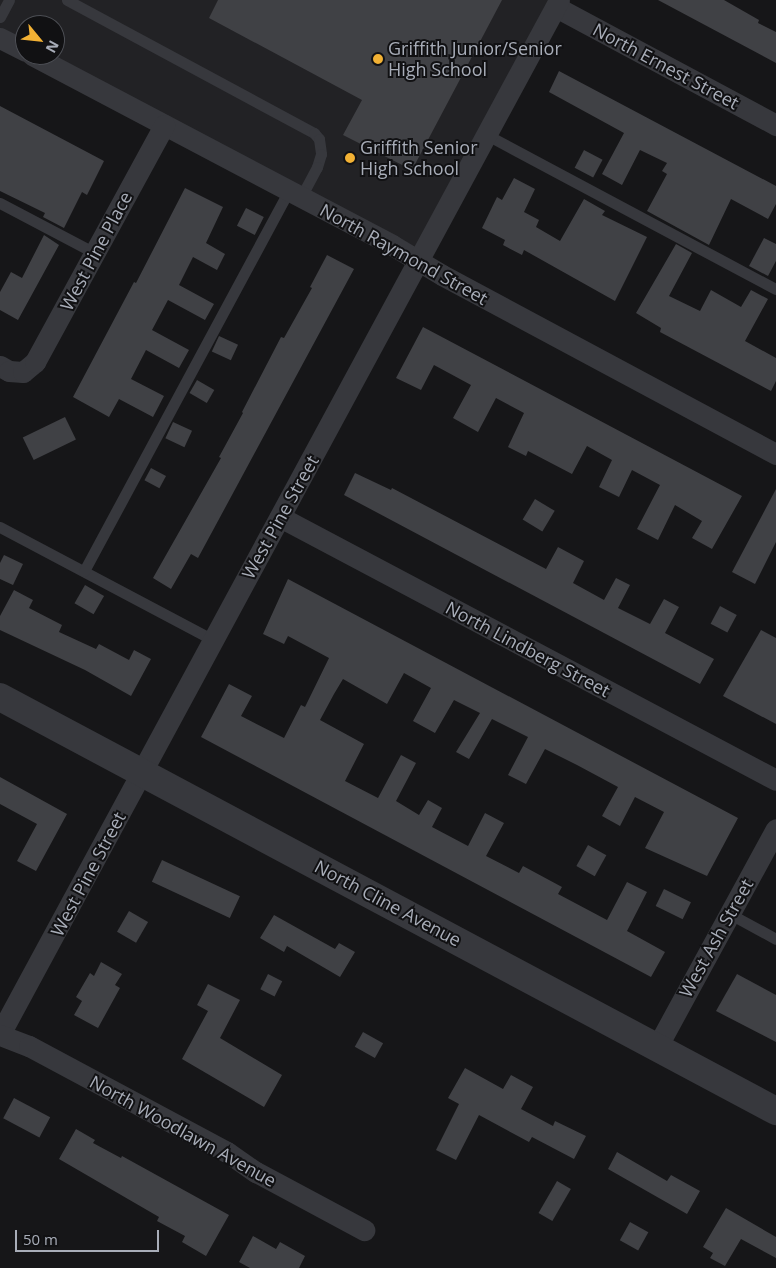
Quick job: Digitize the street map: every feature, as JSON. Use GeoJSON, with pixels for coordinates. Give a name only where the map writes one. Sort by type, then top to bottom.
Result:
{"type":"FeatureCollection","features":[{"type":"Feature","properties":{"kind":"street","name":"North Ernest Street"},"geometry":{"type":"LineString","coordinates":[[558,4],[776,125]]}},
{"type":"Feature","properties":{"kind":"street","name":"West Pine Street"},"geometry":{"type":"LineString","coordinates":[[0,1035],[558,4]]}},
{"type":"Feature","properties":{"kind":"street"},"geometry":{"type":"LineString","coordinates":[[0,38],[15,46]]}},
{"type":"Feature","properties":{"kind":"street","name":"North Raymond Street"},"geometry":{"type":"LineString","coordinates":[[51,65],[295,194],[776,454]]}},
{"type":"Feature","properties":{"kind":"street","name":"West Pine Place"},"geometry":{"type":"LineString","coordinates":[[0,366],[10,371],[23,372],[28,370],[40,354],[164,125]]}},
{"type":"Feature","properties":{"kind":"street","name":"North Lindberg Street"},"geometry":{"type":"LineString","coordinates":[[280,517],[776,780]]}},
{"type":"Feature","properties":{"kind":"street","name":"North Cline Avenue"},"geometry":{"type":"LineString","coordinates":[[0,697],[776,1111]]}},
{"type":"Feature","properties":{"kind":"street","name":"West Ash Street"},"geometry":{"type":"LineString","coordinates":[[656,1047],[776,829]]}},
{"type":"Feature","properties":{"kind":"street","name":"North Woodlawn Avenue"},"geometry":{"type":"LineString","coordinates":[[0,1035],[29,1046],[219,1147],[256,1172],[364,1230]]}},
{"type":"Feature","properties":{"kind":"lane"},"geometry":{"type":"LineString","coordinates":[[0,17],[9,0]]}},
{"type":"Feature","properties":{"kind":"lane"},"geometry":{"type":"LineString","coordinates":[[67,0],[314,133],[319,139],[321,154],[317,167],[295,194],[84,571]]}},
{"type":"Feature","properties":{"kind":"lane"},"geometry":{"type":"LineString","coordinates":[[487,135],[776,289]]}},
{"type":"Feature","properties":{"kind":"lane"},"geometry":{"type":"LineString","coordinates":[[0,203],[95,253]]}},
{"type":"Feature","properties":{"kind":"lane"},"geometry":{"type":"LineString","coordinates":[[0,527],[213,640]]}},
{"type":"Feature","properties":{"kind":"lane"},"geometry":{"type":"LineString","coordinates":[[730,914],[776,939]]}},
{"type":"Feature","properties":{"kind":"shaded area","name":"Griffith Senior High School"},"geometry":{"type":"Polygon","coordinates":[[[0,0],[561,0],[419,261],[49,65],[65,65],[65,15],[15,15],[15,47],[0,39],[0,0]]]}},
{"type":"Feature","properties":{"kind":"building","name":"Griffith Junior/Senior High School"},"geometry":{"type":"Polygon","coordinates":[[[218,0],[502,0],[412,170],[343,135],[362,100],[209,18],[218,0]]]}},
{"type":"Feature","properties":{"kind":"building"},"geometry":{"type":"Polygon","coordinates":[[[658,0],[724,0],[759,20],[758,23],[776,32],[776,63],[658,0]]]}},
{"type":"Feature","properties":{"kind":"building"},"geometry":{"type":"Polygon","coordinates":[[[559,71],[776,186],[776,204],[768,219],[731,199],[709,245],[647,211],[667,174],[662,171],[667,163],[640,150],[622,185],[602,174],[624,133],[549,92],[559,71]]]}},
{"type":"Feature","properties":{"kind":"building"},"geometry":{"type":"Polygon","coordinates":[[[0,106],[104,161],[87,195],[82,192],[64,228],[43,217],[45,213],[0,191],[0,106]]]}},
{"type":"Feature","properties":{"kind":"building"},"geometry":{"type":"Polygon","coordinates":[[[584,150],[603,160],[593,178],[575,168],[584,150]]]}},
{"type":"Feature","properties":{"kind":"building"},"geometry":{"type":"Polygon","coordinates":[[[514,178],[535,189],[524,212],[539,220],[536,227],[560,241],[584,199],[605,211],[602,215],[647,237],[615,301],[524,250],[522,255],[503,245],[505,240],[482,228],[497,197],[502,200],[514,178]]]}},
{"type":"Feature","properties":{"kind":"building"},"geometry":{"type":"Polygon","coordinates":[[[185,188],[223,207],[206,243],[225,254],[217,270],[193,257],[179,285],[214,304],[205,320],[168,300],[152,330],[189,350],[179,368],[146,350],[131,379],[164,396],[153,417],[119,399],[109,417],[73,397],[134,282],[136,283],[185,188]]]}},
{"type":"Feature","properties":{"kind":"building"},"geometry":{"type":"Polygon","coordinates":[[[246,208],[264,217],[255,235],[237,226],[246,208]]]}},
{"type":"Feature","properties":{"kind":"building"},"geometry":{"type":"Polygon","coordinates":[[[44,235],[59,245],[18,320],[0,310],[0,292],[11,272],[22,278],[44,235]]]}},
{"type":"Feature","properties":{"kind":"building"},"geometry":{"type":"Polygon","coordinates":[[[764,238],[776,244],[776,261],[768,276],[749,266],[764,238]]]}},
{"type":"Feature","properties":{"kind":"building"},"geometry":{"type":"Polygon","coordinates":[[[676,244],[692,253],[669,296],[700,311],[711,290],[741,307],[751,290],[768,299],[745,341],[776,358],[776,381],[771,391],[660,332],[661,328],[636,313],[676,244]]]}},
{"type":"Feature","properties":{"kind":"building"},"geometry":{"type":"Polygon","coordinates":[[[327,255],[354,269],[198,558],[191,554],[171,589],[153,578],[221,458],[219,457],[281,337],[284,338],[312,288],[310,287],[327,255]]]}},
{"type":"Feature","properties":{"kind":"building"},"geometry":{"type":"Polygon","coordinates":[[[423,327],[742,496],[712,549],[692,538],[702,521],[675,505],[658,540],[637,529],[660,485],[632,470],[619,497],[599,487],[612,460],[587,446],[572,474],[528,451],[526,456],[508,447],[524,413],[496,398],[478,432],[453,418],[471,385],[434,365],[421,390],[396,378],[423,327]]]}},
{"type":"Feature","properties":{"kind":"building"},"geometry":{"type":"Polygon","coordinates":[[[219,336],[238,345],[231,360],[212,351],[219,336]]]}},
{"type":"Feature","properties":{"kind":"building"},"geometry":{"type":"Polygon","coordinates":[[[197,380],[214,390],[207,403],[190,393],[197,380]]]}},
{"type":"Feature","properties":{"kind":"building"},"geometry":{"type":"Polygon","coordinates":[[[65,417],[76,439],[34,460],[23,438],[65,417]]]}},
{"type":"Feature","properties":{"kind":"building"},"geometry":{"type":"Polygon","coordinates":[[[173,422],[192,431],[184,447],[165,438],[173,422]]]}},
{"type":"Feature","properties":{"kind":"building"},"geometry":{"type":"Polygon","coordinates":[[[151,468],[166,476],[159,488],[144,480],[151,468]]]}},
{"type":"Feature","properties":{"kind":"building"},"geometry":{"type":"Polygon","coordinates":[[[355,473],[391,490],[392,488],[546,569],[558,547],[584,561],[573,583],[604,600],[616,578],[630,585],[618,608],[650,624],[664,599],[679,607],[665,633],[714,659],[700,684],[344,495],[355,473]]]}},
{"type":"Feature","properties":{"kind":"building"},"geometry":{"type":"Polygon","coordinates":[[[776,489],[776,542],[755,584],[732,572],[776,489]]]}},
{"type":"Feature","properties":{"kind":"building"},"geometry":{"type":"Polygon","coordinates":[[[535,499],[555,511],[542,531],[523,520],[535,499]]]}},
{"type":"Feature","properties":{"kind":"building"},"geometry":{"type":"Polygon","coordinates":[[[4,555],[23,564],[13,585],[0,579],[0,563],[4,555]]]}},
{"type":"Feature","properties":{"kind":"building"},"geometry":{"type":"Polygon","coordinates":[[[288,579],[738,818],[707,876],[645,848],[664,812],[635,797],[620,826],[602,816],[618,787],[577,765],[545,749],[526,784],[508,775],[528,737],[492,719],[469,759],[456,752],[480,713],[454,700],[435,733],[413,721],[431,688],[404,673],[387,704],[343,679],[334,694],[320,720],[364,744],[345,781],[378,798],[401,755],[416,763],[396,801],[419,815],[428,800],[442,808],[432,827],[468,846],[485,813],[504,823],[486,856],[519,873],[523,866],[562,887],[558,894],[607,920],[627,882],[647,892],[627,931],[665,952],[651,977],[201,737],[229,684],[252,696],[241,716],[284,738],[301,705],[305,707],[329,658],[288,636],[284,644],[263,634],[288,579]]]}},
{"type":"Feature","properties":{"kind":"building"},"geometry":{"type":"Polygon","coordinates":[[[85,585],[104,596],[94,614],[74,603],[85,585]]]}},
{"type":"Feature","properties":{"kind":"building"},"geometry":{"type":"Polygon","coordinates":[[[14,590],[33,600],[29,608],[62,625],[59,632],[96,649],[99,644],[129,660],[134,650],[151,659],[131,696],[85,670],[0,630],[0,616],[14,590]]]}},
{"type":"Feature","properties":{"kind":"building"},"geometry":{"type":"Polygon","coordinates":[[[720,606],[737,615],[727,633],[711,624],[720,606]]]}},
{"type":"Feature","properties":{"kind":"building"},"geometry":{"type":"Polygon","coordinates":[[[761,630],[776,638],[776,724],[723,696],[761,630]]]}},
{"type":"Feature","properties":{"kind":"building"},"geometry":{"type":"Polygon","coordinates":[[[0,777],[67,814],[36,871],[17,861],[37,824],[0,804],[0,777]]]}},
{"type":"Feature","properties":{"kind":"building"},"geometry":{"type":"Polygon","coordinates":[[[588,845],[606,855],[595,876],[576,866],[588,845]]]}},
{"type":"Feature","properties":{"kind":"building"},"geometry":{"type":"Polygon","coordinates":[[[162,860],[240,896],[230,918],[152,882],[162,860]]]}},
{"type":"Feature","properties":{"kind":"building"},"geometry":{"type":"Polygon","coordinates":[[[664,889],[691,902],[683,919],[656,906],[664,889]]]}},
{"type":"Feature","properties":{"kind":"building"},"geometry":{"type":"Polygon","coordinates":[[[129,911],[148,922],[136,943],[117,932],[129,911]]]}},
{"type":"Feature","properties":{"kind":"building"},"geometry":{"type":"Polygon","coordinates":[[[274,915],[335,949],[339,943],[355,952],[340,977],[287,946],[284,952],[260,938],[274,915]]]}},
{"type":"Feature","properties":{"kind":"building"},"geometry":{"type":"Polygon","coordinates":[[[101,962],[122,974],[115,985],[120,988],[98,1028],[74,1015],[82,1001],[76,997],[90,973],[94,976],[101,962]]]}},
{"type":"Feature","properties":{"kind":"building"},"geometry":{"type":"Polygon","coordinates":[[[268,974],[282,981],[275,996],[260,989],[268,974]]]}},
{"type":"Feature","properties":{"kind":"building"},"geometry":{"type":"Polygon","coordinates":[[[737,974],[776,995],[776,1042],[716,1011],[737,974]]]}},
{"type":"Feature","properties":{"kind":"building"},"geometry":{"type":"Polygon","coordinates":[[[208,984],[240,1000],[220,1038],[282,1075],[264,1107],[182,1059],[208,1011],[197,1005],[208,984]]]}},
{"type":"Feature","properties":{"kind":"building"},"geometry":{"type":"Polygon","coordinates":[[[363,1032],[383,1043],[375,1058],[355,1047],[363,1032]]]}},
{"type":"Feature","properties":{"kind":"building"},"geometry":{"type":"Polygon","coordinates":[[[465,1068],[503,1089],[511,1075],[533,1087],[521,1109],[553,1126],[555,1121],[586,1136],[574,1159],[532,1137],[529,1142],[479,1115],[456,1160],[436,1150],[459,1104],[448,1098],[465,1068]]]}},
{"type":"Feature","properties":{"kind":"building"},"geometry":{"type":"Polygon","coordinates":[[[14,1098],[50,1117],[39,1138],[3,1118],[14,1098]]]}},
{"type":"Feature","properties":{"kind":"building"},"geometry":{"type":"Polygon","coordinates":[[[76,1129],[95,1140],[93,1143],[121,1158],[122,1156],[229,1215],[206,1256],[182,1242],[185,1236],[157,1221],[159,1217],[59,1159],[76,1129]]]}},
{"type":"Feature","properties":{"kind":"building"},"geometry":{"type":"Polygon","coordinates":[[[617,1152],[667,1181],[671,1175],[700,1191],[687,1214],[608,1169],[617,1152]]]}},
{"type":"Feature","properties":{"kind":"building"},"geometry":{"type":"Polygon","coordinates":[[[557,1181],[571,1189],[552,1221],[538,1213],[557,1181]]]}},
{"type":"Feature","properties":{"kind":"building"},"geometry":{"type":"Polygon","coordinates":[[[726,1208],[776,1237],[776,1258],[741,1239],[725,1266],[710,1258],[713,1253],[703,1247],[726,1208]]]}},
{"type":"Feature","properties":{"kind":"building"},"geometry":{"type":"Polygon","coordinates":[[[630,1222],[648,1232],[638,1251],[620,1240],[630,1222]]]}},
{"type":"Feature","properties":{"kind":"building"},"geometry":{"type":"Polygon","coordinates":[[[253,1236],[276,1249],[280,1242],[305,1256],[299,1268],[250,1268],[239,1262],[253,1236]]]}},
{"type":"Feature","properties":{"kind":"place","name":"Griffith Junior/Senior High School"},"geometry":{"type":"Point","coordinates":[378,59]}},
{"type":"Feature","properties":{"kind":"place","name":"Griffith Senior High School"},"geometry":{"type":"Point","coordinates":[350,158]}}]}
